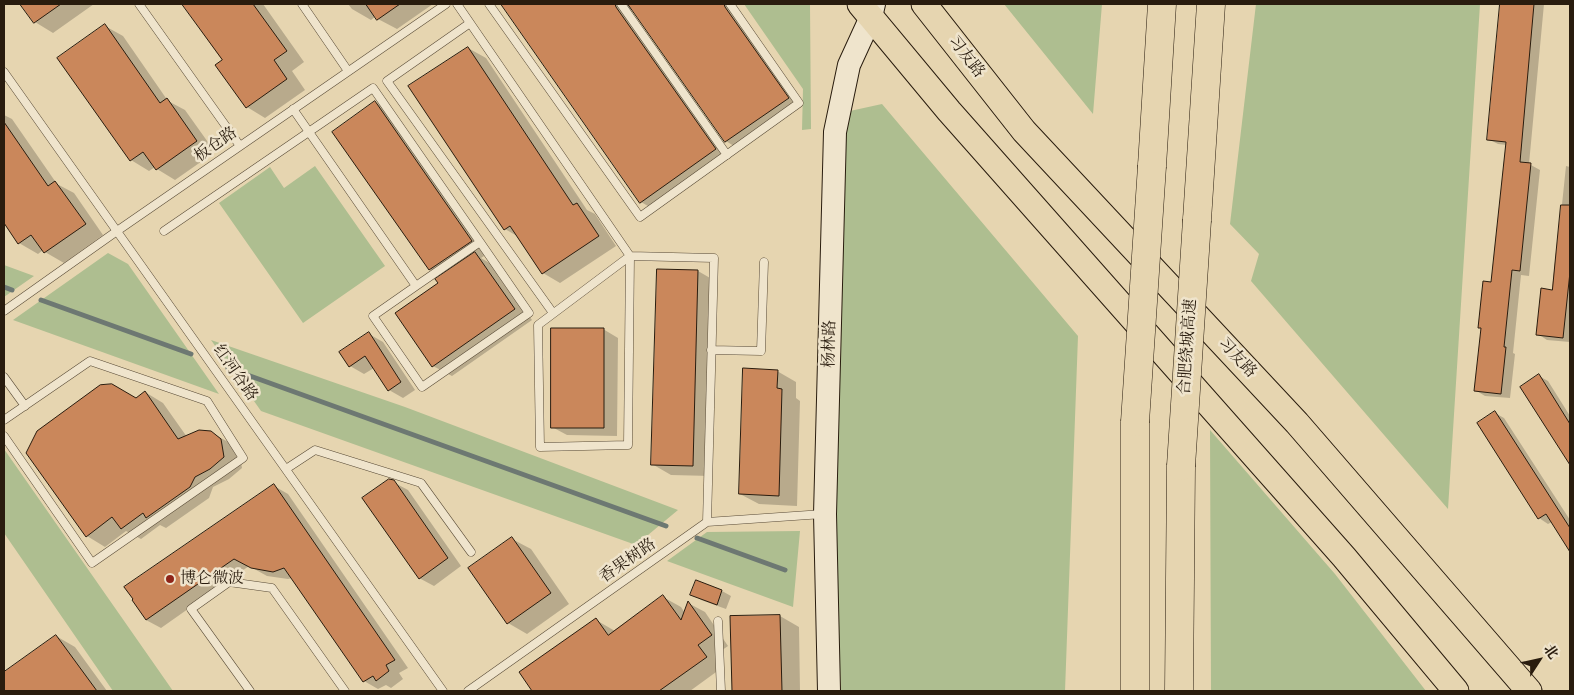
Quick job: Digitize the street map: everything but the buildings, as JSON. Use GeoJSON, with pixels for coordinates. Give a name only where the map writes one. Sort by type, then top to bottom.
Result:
{"type":"FeatureCollection","features":[{"type":"Feature","properties":{"kind":"highway"},"geometry":{"type":"LineString","coordinates":[[1135,691],[1135,422],[1162,4]]}},
{"type":"Feature","properties":{"kind":"highway","name":"合肥绕城高速"},"geometry":{"type":"LineString","coordinates":[[1179,691],[1180,466],[1211,4]]}},
{"type":"Feature","properties":{"kind":"main road","name":"习友路"},"geometry":{"type":"LineString","coordinates":[[924,4],[1024,131],[1297,423],[1529,691]]}},
{"type":"Feature","properties":{"kind":"main road"},"geometry":{"type":"LineString","coordinates":[[869,8],[949,111],[1337,550],[1456,691]]}},
{"type":"Feature","properties":{"kind":"street","name":"杨林路"},"geometry":{"type":"LineString","coordinates":[[829,691],[825,514],[835,132],[849,65],[869,8]]}},
{"type":"Feature","properties":{"kind":"lane"},"geometry":{"type":"LineString","coordinates":[[139,4],[240,146]]}},
{"type":"Feature","properties":{"kind":"lane"},"geometry":{"type":"LineString","coordinates":[[302,4],[348,71]]}},
{"type":"Feature","properties":{"kind":"lane","name":"板仓路"},"geometry":{"type":"LineString","coordinates":[[4,311],[446,4]]}},
{"type":"Feature","properties":{"kind":"lane"},"geometry":{"type":"LineString","coordinates":[[456,4],[630,256],[628,445],[540,447],[538,324],[630,256],[714,258],[707,522],[825,514]]}},
{"type":"Feature","properties":{"kind":"lane"},"geometry":{"type":"LineString","coordinates":[[489,4],[640,217],[799,104],[730,4]]}},
{"type":"Feature","properties":{"kind":"lane"},"geometry":{"type":"LineString","coordinates":[[621,4],[727,155]]}},
{"type":"Feature","properties":{"kind":"lane"},"geometry":{"type":"LineString","coordinates":[[470,23],[387,81],[553,314]]}},
{"type":"Feature","properties":{"kind":"lane","name":"红河谷路"},"geometry":{"type":"LineString","coordinates":[[4,72],[443,691]]}},
{"type":"Feature","properties":{"kind":"lane"},"geometry":{"type":"LineString","coordinates":[[164,231],[373,88],[480,242],[529,313],[422,387],[373,316],[480,242]]}},
{"type":"Feature","properties":{"kind":"lane"},"geometry":{"type":"LineString","coordinates":[[293,109],[416,286]]}},
{"type":"Feature","properties":{"kind":"lane"},"geometry":{"type":"LineString","coordinates":[[711,350],[761,351],[764,262]]}},
{"type":"Feature","properties":{"kind":"lane"},"geometry":{"type":"LineString","coordinates":[[4,420],[90,361],[207,401],[243,458],[92,563],[4,436]]}},
{"type":"Feature","properties":{"kind":"lane"},"geometry":{"type":"LineString","coordinates":[[4,377],[25,406]]}},
{"type":"Feature","properties":{"kind":"lane"},"geometry":{"type":"LineString","coordinates":[[286,469],[315,450],[421,483],[471,552]]}},
{"type":"Feature","properties":{"kind":"lane","name":"香果树路"},"geometry":{"type":"LineString","coordinates":[[468,691],[707,522]]}},
{"type":"Feature","properties":{"kind":"lane"},"geometry":{"type":"LineString","coordinates":[[250,691],[191,609],[229,582],[272,588],[345,691]]}},
{"type":"Feature","properties":{"kind":"lane"},"geometry":{"type":"LineString","coordinates":[[718,621],[721,691]]}},
{"type":"Feature","properties":{"kind":"green space"},"geometry":{"type":"Polygon","coordinates":[[[744,4],[810,5],[811,129],[802,130],[803,89],[744,4]]]}},
{"type":"Feature","properties":{"kind":"green space"},"geometry":{"type":"Polygon","coordinates":[[[1004,4],[1102,4],[1093,114],[1004,4]]]}},
{"type":"Feature","properties":{"kind":"green space"},"geometry":{"type":"Polygon","coordinates":[[[1256,4],[1480,4],[1448,509],[1251,281],[1259,254],[1230,224],[1256,4]]]}},
{"type":"Feature","properties":{"kind":"green space"},"geometry":{"type":"Polygon","coordinates":[[[882,104],[1078,336],[1065,691],[841,691],[830,455],[840,162],[850,111],[882,104]]]}},
{"type":"Feature","properties":{"kind":"green space"},"geometry":{"type":"Polygon","coordinates":[[[315,166],[385,266],[303,323],[219,203],[270,167],[284,188],[315,166]]]}},
{"type":"Feature","properties":{"kind":"green space"},"geometry":{"type":"Polygon","coordinates":[[[108,253],[128,264],[219,394],[13,320],[108,253]]]}},
{"type":"Feature","properties":{"kind":"green space"},"geometry":{"type":"Polygon","coordinates":[[[4,265],[34,276],[4,297],[4,265]]]}},
{"type":"Feature","properties":{"kind":"green space"},"geometry":{"type":"Polygon","coordinates":[[[211,340],[405,407],[678,510],[636,545],[261,411],[211,340]]]}},
{"type":"Feature","properties":{"kind":"green space"},"geometry":{"type":"Polygon","coordinates":[[[1210,430],[1335,574],[1426,691],[1211,691],[1210,430]]]}},
{"type":"Feature","properties":{"kind":"green space"},"geometry":{"type":"Polygon","coordinates":[[[4,449],[173,691],[113,691],[4,533],[4,449]]]}},
{"type":"Feature","properties":{"kind":"green space"},"geometry":{"type":"Polygon","coordinates":[[[800,531],[793,607],[667,561],[707,532],[800,531]]]}},
{"type":"Feature","properties":{"kind":"waterway"},"geometry":{"type":"LineString","coordinates":[[4,287],[12,290]]}},
{"type":"Feature","properties":{"kind":"waterway"},"geometry":{"type":"LineString","coordinates":[[41,300],[191,354]]}},
{"type":"Feature","properties":{"kind":"waterway"},"geometry":{"type":"LineString","coordinates":[[228,368],[666,526]]}},
{"type":"Feature","properties":{"kind":"waterway"},"geometry":{"type":"LineString","coordinates":[[697,538],[785,570]]}},
{"type":"Feature","properties":{"kind":"place","name":"博仑微波"},"geometry":{"type":"Point","coordinates":[170,579]}}]}
